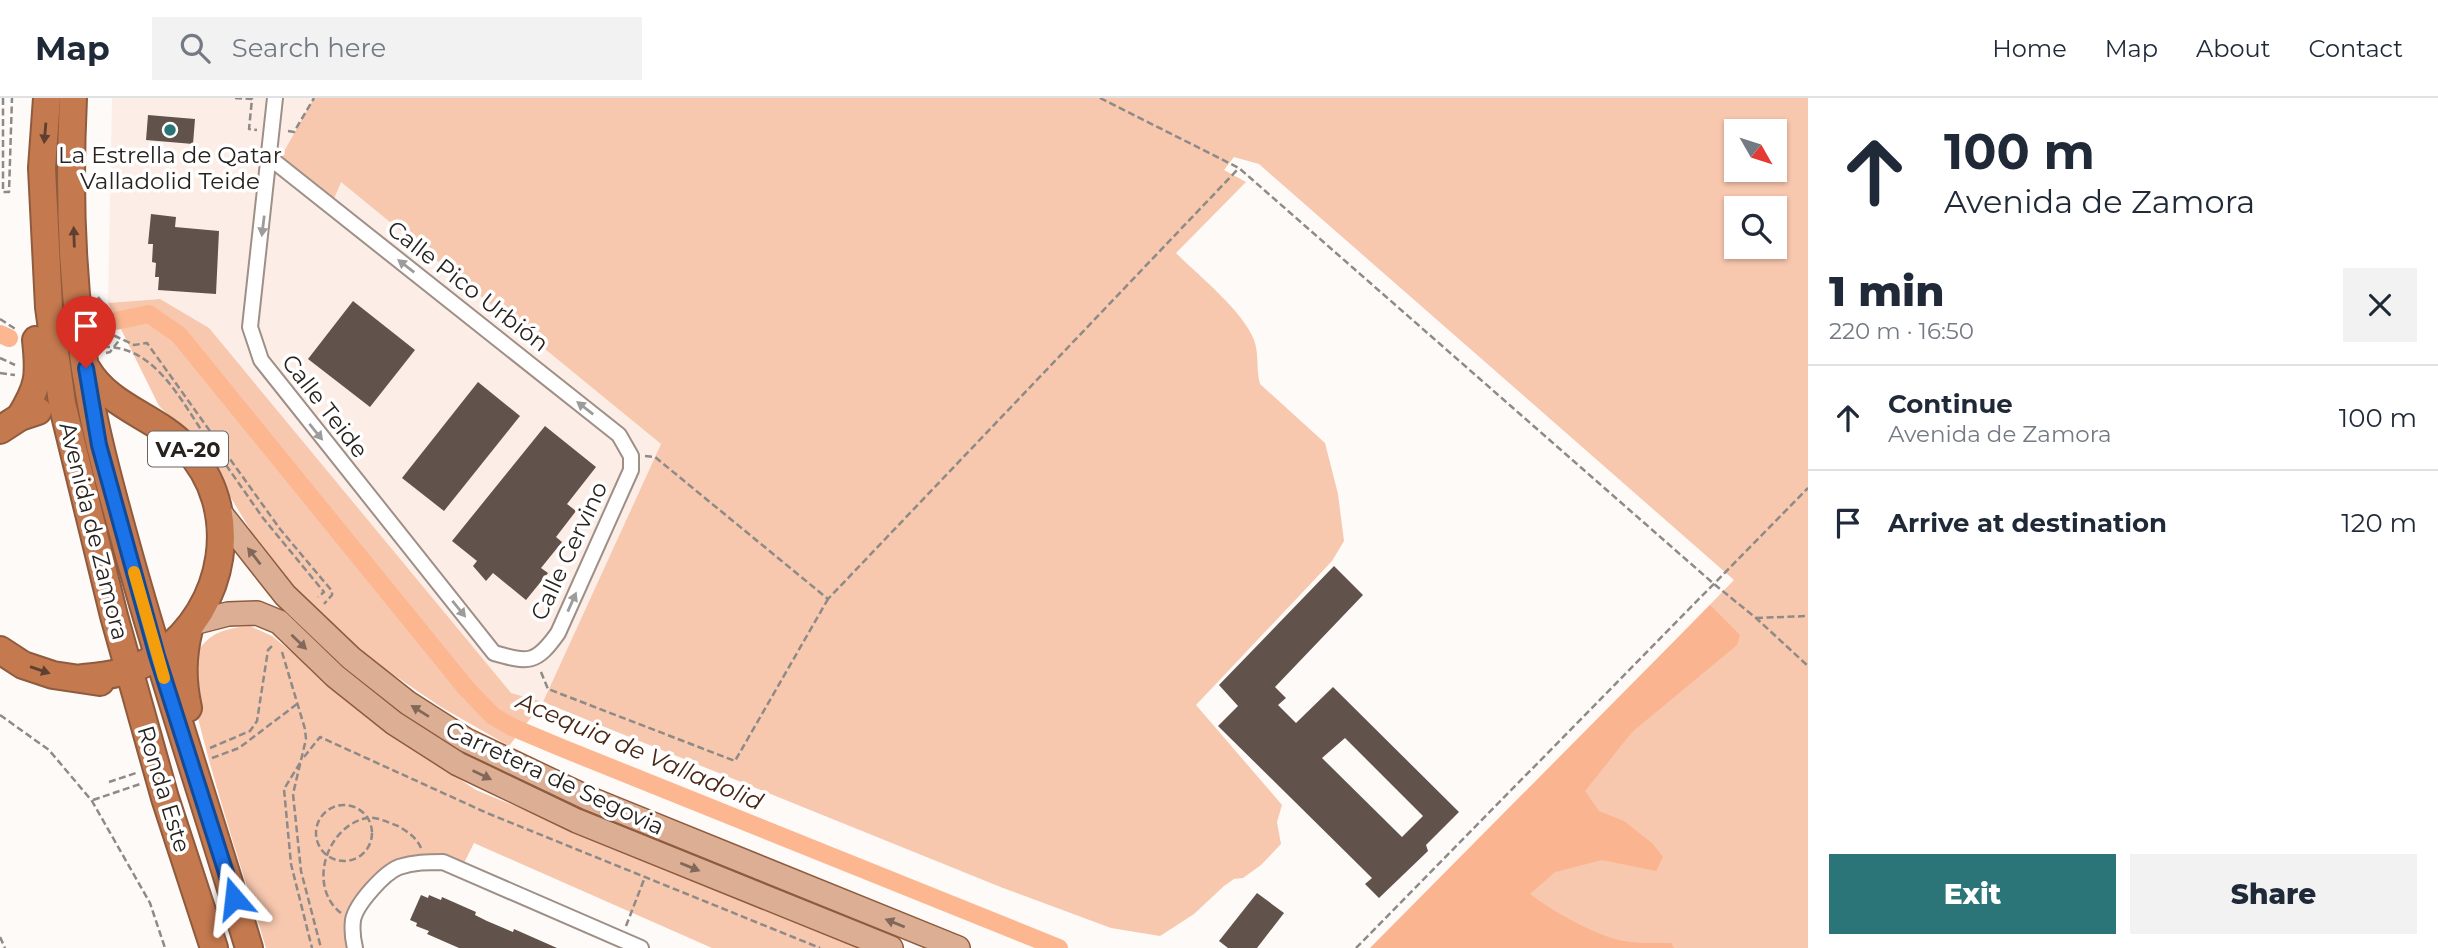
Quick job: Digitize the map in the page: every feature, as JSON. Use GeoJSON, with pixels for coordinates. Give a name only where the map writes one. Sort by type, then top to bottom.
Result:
{"type":"FeatureCollection","features":[{"type":"Feature","properties":{"kind":"highway","name":"Avenida de Zamora"},"geometry":{"type":"LineString","coordinates":[[47,98],[42,167],[50,307],[62,403],[114,616],[130,670]]}},
{"type":"Feature","properties":{"kind":"highway","name":"Avenida de Zamora"},"geometry":{"type":"LineString","coordinates":[[73,98],[72,198],[77,306],[94,361],[90,402],[99,445],[157,656]]}},
{"type":"Feature","properties":{"kind":"highway"},"geometry":{"type":"LineString","coordinates":[[10,424],[31,399],[39,373],[34,327],[33,258],[42,167]]}},
{"type":"Feature","properties":{"kind":"highway"},"geometry":{"type":"LineString","coordinates":[[94,361],[94,382],[132,410]]}},
{"type":"Feature","properties":{"kind":"highway","name":"VA-20"},"geometry":{"type":"LineString","coordinates":[[0,650],[23,665],[52,675],[83,678],[130,670],[157,656],[191,626],[214,585],[220,561],[218,510],[207,477],[188,449],[162,426],[132,410],[90,402],[62,403],[10,424]]}},
{"type":"Feature","properties":{"kind":"highway"},"geometry":{"type":"LineString","coordinates":[[191,626],[183,652],[183,681],[213,799],[211,822]]}},
{"type":"Feature","properties":{"kind":"highway","name":"Ronda Este"},"geometry":{"type":"LineString","coordinates":[[157,656],[249,948]]}},
{"type":"Feature","properties":{"kind":"highway","name":"Ronda Este"},"geometry":{"type":"LineString","coordinates":[[130,670],[165,798],[214,948]]}},
{"type":"Feature","properties":{"kind":"highway"},"geometry":{"type":"LineString","coordinates":[[83,678],[100,682],[119,694],[147,734]]}},
{"type":"Feature","properties":{"kind":"main road","name":"Carretera de Segovia"},"geometry":{"type":"LineString","coordinates":[[218,510],[285,595],[351,658],[408,703],[466,740],[588,798],[958,948]]}},
{"type":"Feature","properties":{"kind":"main road","name":"Carretera de Segovia"},"geometry":{"type":"LineString","coordinates":[[191,626],[228,614],[257,613],[279,622],[335,676],[394,723],[458,764],[577,821],[891,948]]}},
{"type":"Feature","properties":{"kind":"street","name":"Calle Teide"},"geometry":{"type":"LineString","coordinates":[[275,98],[250,327],[261,360],[494,653],[521,661],[535,657]]}},
{"type":"Feature","properties":{"kind":"street","name":"Calle Pico Urbión"},"geometry":{"type":"LineString","coordinates":[[270,158],[619,435],[631,456]]}},
{"type":"Feature","properties":{"kind":"street","name":"Calle Cervino"},"geometry":{"type":"LineString","coordinates":[[535,657],[547,648],[558,633],[631,470],[631,456]]}},
{"type":"Feature","properties":{"kind":"street"},"geometry":{"type":"LineString","coordinates":[[355,948],[353,919],[363,900],[396,868],[426,862],[443,862],[641,948]]}},
{"type":"Feature","properties":{"kind":"path"},"geometry":{"type":"LineString","coordinates":[[3,98],[3,192],[9,192],[12,98]]}},
{"type":"Feature","properties":{"kind":"path"},"geometry":{"type":"LineString","coordinates":[[1100,98],[1239,168],[1808,666]]}},
{"type":"Feature","properties":{"kind":"path"},"geometry":{"type":"LineString","coordinates":[[535,657],[548,689],[735,761],[828,599],[1239,168]]}},
{"type":"Feature","properties":{"kind":"path"},"geometry":{"type":"LineString","coordinates":[[97,296],[106,307],[115,336],[134,345],[148,343],[280,529],[331,591],[332,595],[319,610]]}},
{"type":"Feature","properties":{"kind":"path"},"geometry":{"type":"LineString","coordinates":[[0,319],[20,332]]}},
{"type":"Feature","properties":{"kind":"path"},"geometry":{"type":"LineString","coordinates":[[94,361],[110,352],[120,339]]}},
{"type":"Feature","properties":{"kind":"path"},"geometry":{"type":"LineString","coordinates":[[0,358],[20,367]]}},
{"type":"Feature","properties":{"kind":"path"},"geometry":{"type":"LineString","coordinates":[[0,373],[24,375]]}},
{"type":"Feature","properties":{"kind":"path"},"geometry":{"type":"LineString","coordinates":[[631,456],[655,457],[828,599]]}},
{"type":"Feature","properties":{"kind":"path"},"geometry":{"type":"LineString","coordinates":[[1356,948],[1808,488]]}},
{"type":"Feature","properties":{"kind":"path"},"geometry":{"type":"LineString","coordinates":[[1756,618],[1808,616]]}},
{"type":"Feature","properties":{"kind":"path"},"geometry":{"type":"LineString","coordinates":[[207,750],[250,731],[257,721],[268,650],[277,640]]}},
{"type":"Feature","properties":{"kind":"path"},"geometry":{"type":"LineString","coordinates":[[281,649],[305,729],[306,739],[293,794],[301,871],[321,948]]}},
{"type":"Feature","properties":{"kind":"path"},"geometry":{"type":"LineString","coordinates":[[211,759],[239,748],[297,704]]}},
{"type":"Feature","properties":{"kind":"path"},"geometry":{"type":"LineString","coordinates":[[0,715],[49,750],[92,801],[150,903],[165,948]]}},
{"type":"Feature","properties":{"kind":"path"},"geometry":{"type":"LineString","coordinates":[[312,948],[291,864],[284,789],[320,737],[487,813],[820,948]]}},
{"type":"Feature","properties":{"kind":"path"},"geometry":{"type":"LineString","coordinates":[[109,782],[136,773]]}},
{"type":"Feature","properties":{"kind":"path"},"geometry":{"type":"LineString","coordinates":[[92,801],[141,783]]}},
{"type":"Feature","properties":{"kind":"path"},"geometry":{"type":"LineString","coordinates":[[344,805],[361,811],[367,817],[372,834],[366,850],[359,856],[341,861],[326,854],[319,845],[316,836],[321,817],[328,811],[344,805]]}},
{"type":"Feature","properties":{"kind":"path"},"geometry":{"type":"LineString","coordinates":[[353,919],[338,911],[331,902],[322,872],[326,854],[339,835],[349,827],[367,817],[403,829],[420,844],[426,862]]}},
{"type":"Feature","properties":{"kind":"path"},"geometry":{"type":"LineString","coordinates":[[621,939],[645,877]]}},
{"type":"Feature","properties":{"kind":"path"},"geometry":{"type":"LineString","coordinates":[[0,937],[5,948]]}},
{"type":"Feature","properties":{"kind":"shaded area"},"geometry":{"type":"Polygon","coordinates":[[[112,98],[393,98],[341,182],[661,444],[543,702],[511,693],[160,299],[108,303],[112,98]]]}},
{"type":"Feature","properties":{"kind":"shaded area"},"geometry":{"type":"Polygon","coordinates":[[[314,98],[1808,98],[1808,948],[1387,948],[1510,810],[1734,580],[1259,164],[1234,157],[1224,170],[1246,182],[1176,253],[1231,306],[1248,329],[1256,345],[1260,384],[1325,443],[1338,494],[1344,541],[1332,561],[1196,705],[1282,805],[1277,822],[1281,844],[1261,865],[1243,878],[1234,879],[1224,886],[1194,914],[1160,936],[1111,928],[1003,888],[543,702],[661,444],[341,182],[331,206],[277,164],[314,98]]]}},
{"type":"Feature","properties":{"kind":"shaded area"},"geometry":{"type":"Polygon","coordinates":[[[160,299],[209,328],[511,693],[543,702],[509,746],[441,707],[360,652],[292,588],[252,533],[200,446],[159,406],[108,303],[160,299]]]}},
{"type":"Feature","properties":{"kind":"shaded area"},"geometry":{"type":"Polygon","coordinates":[[[1710,605],[1740,635],[1737,645],[1632,732],[1585,791],[1599,811],[1624,821],[1653,844],[1663,857],[1656,871],[1602,860],[1555,872],[1530,894],[1569,919],[1611,938],[1633,942],[1671,943],[1674,948],[1370,948],[1710,605]]]}},
{"type":"Feature","properties":{"kind":"shaded area"},"geometry":{"type":"Polygon","coordinates":[[[250,626],[272,636],[400,740],[476,790],[863,948],[712,948],[474,843],[461,869],[414,863],[363,900],[355,948],[266,948],[205,747],[193,683],[196,657],[209,639],[221,632],[250,626]]]}},
{"type":"Feature","properties":{"kind":"building","name":"La Estrella de Qatar Valladolid Teide"},"geometry":{"type":"Polygon","coordinates":[[[148,115],[195,119],[193,144],[146,140],[148,115]]]}},
{"type":"Feature","properties":{"kind":"building"},"geometry":{"type":"Polygon","coordinates":[[[151,214],[176,217],[175,227],[219,231],[216,294],[158,290],[156,263],[152,262],[153,244],[148,244],[151,214]]]}},
{"type":"Feature","properties":{"kind":"building"},"geometry":{"type":"Polygon","coordinates":[[[353,301],[415,350],[370,407],[308,359],[353,301]]]}},
{"type":"Feature","properties":{"kind":"building"},"geometry":{"type":"Polygon","coordinates":[[[478,382],[520,416],[444,511],[402,478],[478,382]]]}},
{"type":"Feature","properties":{"kind":"building"},"geometry":{"type":"Polygon","coordinates":[[[545,426],[596,467],[567,504],[576,511],[556,537],[562,542],[541,568],[548,573],[526,600],[493,573],[486,581],[473,566],[477,561],[452,541],[545,426]]]}},
{"type":"Feature","properties":{"kind":"building"},"geometry":{"type":"Polygon","coordinates":[[[1334,566],[1363,595],[1275,687],[1286,698],[1278,705],[1296,723],[1333,687],[1459,812],[1426,845],[1428,851],[1379,898],[1365,884],[1372,878],[1218,726],[1238,706],[1219,685],[1334,566]],[[1345,738],[1322,758],[1402,837],[1423,816],[1345,738]]]}},
{"type":"Feature","properties":{"kind":"building"},"geometry":{"type":"Polygon","coordinates":[[[1257,893],[1284,913],[1257,948],[1228,948],[1219,941],[1257,893]]]}},
{"type":"Feature","properties":{"kind":"building"},"geometry":{"type":"Polygon","coordinates":[[[421,895],[441,900],[442,897],[476,912],[475,915],[487,921],[513,932],[514,929],[557,948],[459,948],[427,934],[429,931],[416,926],[417,923],[410,920],[421,895]]]}},
{"type":"Feature","properties":{"kind":"waterway","name":"Acequia de Valladolid"},"geometry":{"type":"LineString","coordinates":[[115,321],[149,314],[179,335],[466,688],[493,716],[562,748],[1059,948]]}},
{"type":"Feature","properties":{"kind":"waterway","name":"Acequia de Valladolid"},"geometry":{"type":"LineString","coordinates":[[0,334],[9,338]]}},
{"type":"Feature","properties":{"kind":"slow traffic"},"geometry":{"type":"LineString","coordinates":[[134,572],[164,678]]}},
{"type":"Feature","properties":{"kind":"place","name":"La Estrella de Qatar Valladolid Teide"},"geometry":{"type":"Point","coordinates":[170,130]}},
{"type":"Feature","properties":{"kind":"route"},"geometry":{"type":"LineString","coordinates":[[86,368],[99,445],[157,656],[234,898]]}}]}
